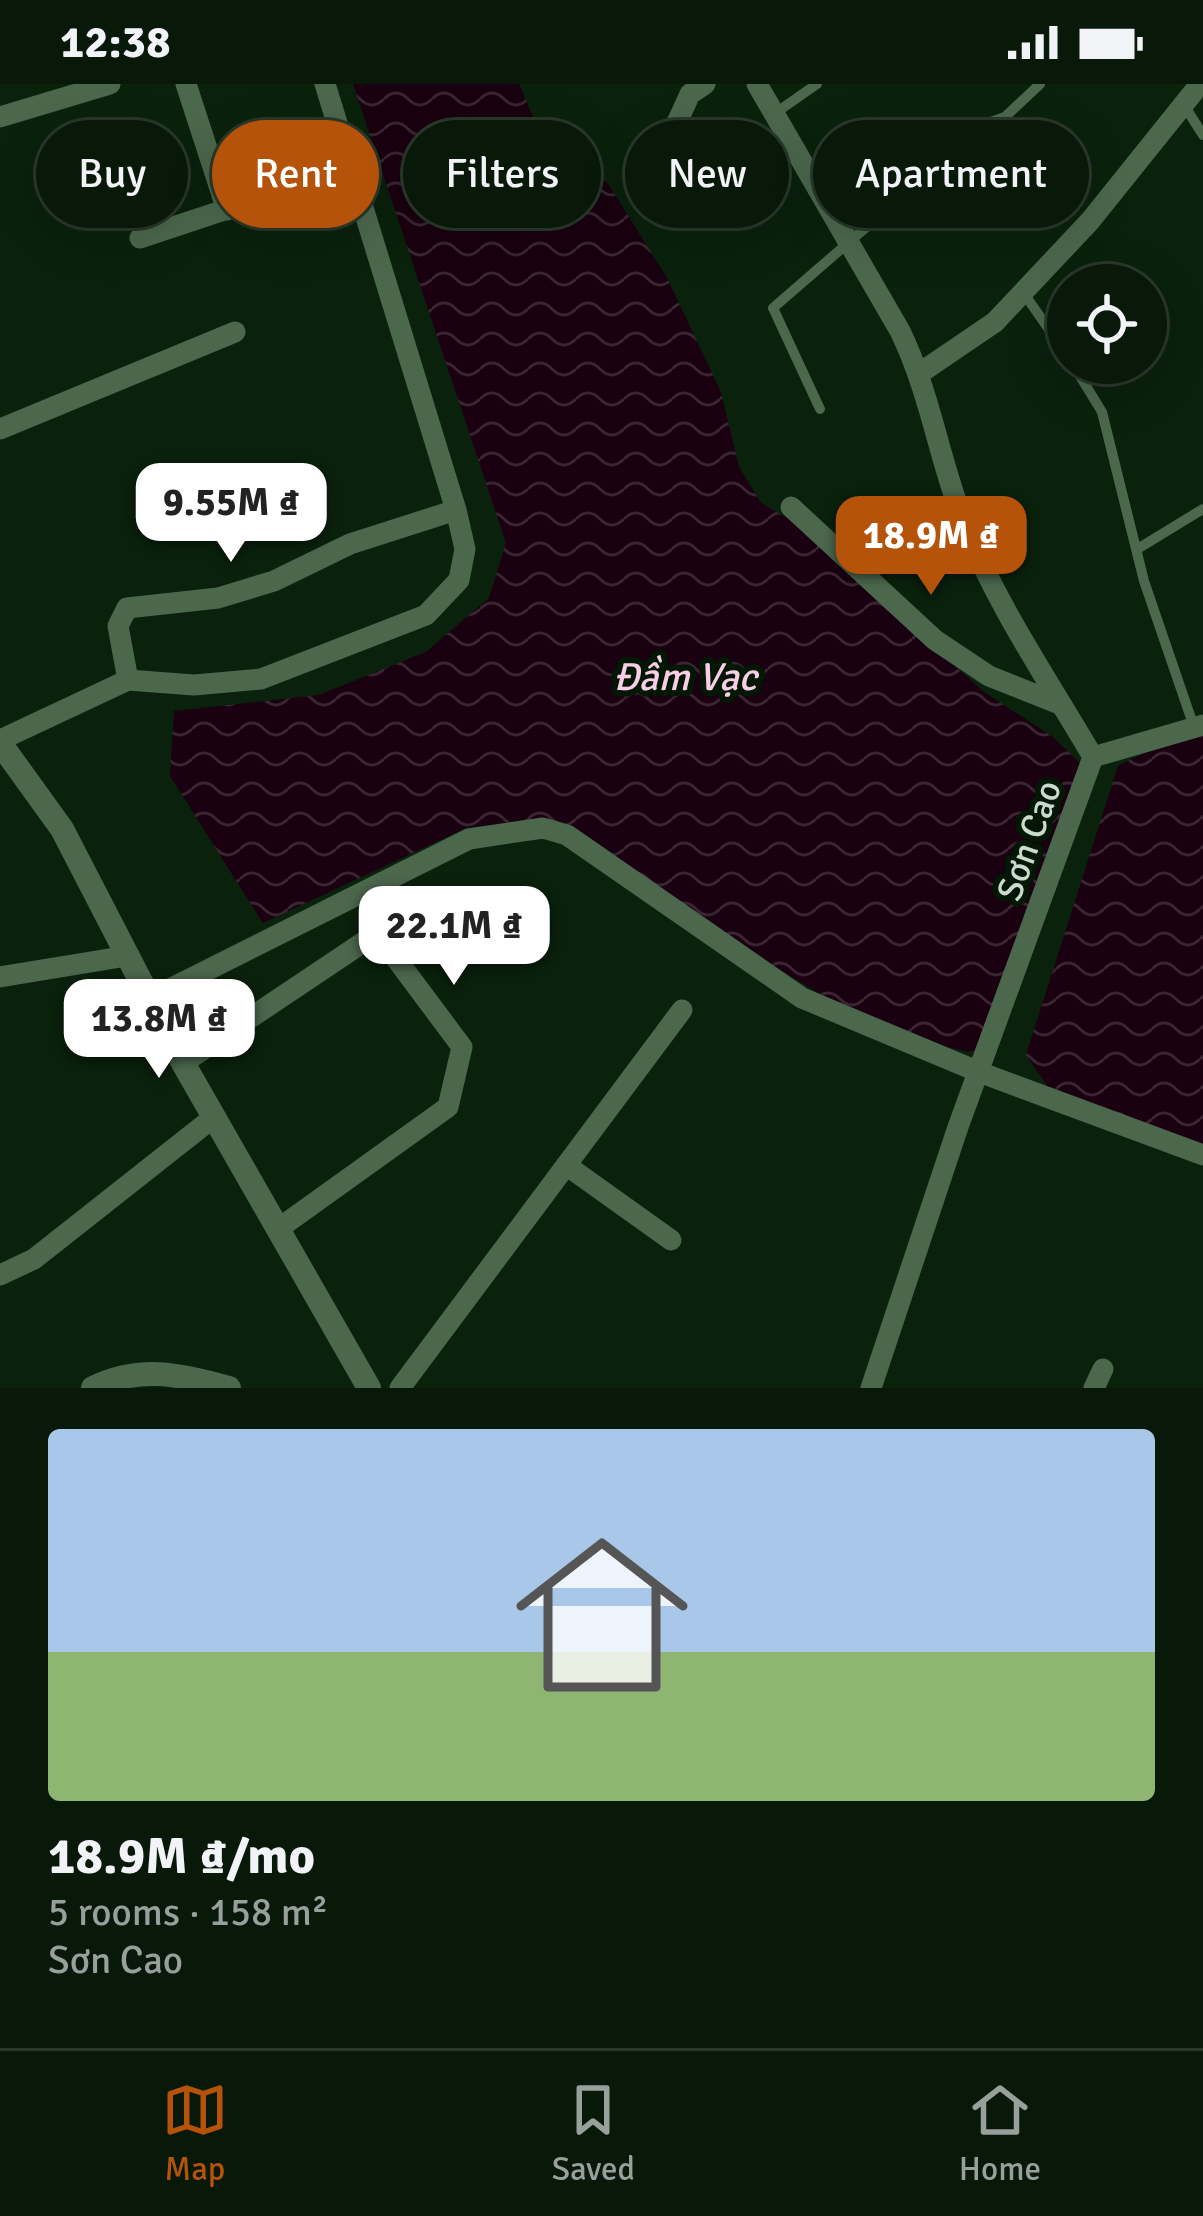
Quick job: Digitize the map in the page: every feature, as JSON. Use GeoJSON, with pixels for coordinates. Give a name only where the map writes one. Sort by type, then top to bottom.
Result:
{"type":"FeatureCollection","features":[{"type":"Feature","properties":{"kind":"street"},"geometry":{"type":"LineString","coordinates":[[0,117],[110,84]]}},
{"type":"Feature","properties":{"kind":"street"},"geometry":{"type":"LineString","coordinates":[[186,84],[212,164]]}},
{"type":"Feature","properties":{"kind":"street"},"geometry":{"type":"LineString","coordinates":[[325,84],[335,120]]}},
{"type":"Feature","properties":{"kind":"street"},"geometry":{"type":"LineString","coordinates":[[678,120],[690,94],[705,84]]}},
{"type":"Feature","properties":{"kind":"street","name":"Sơn Cao"},"geometry":{"type":"LineString","coordinates":[[757,84],[920,373],[962,517],[991,586],[1093,757],[871,1388]]}},
{"type":"Feature","properties":{"kind":"street"},"geometry":{"type":"LineString","coordinates":[[920,373],[995,322],[1090,221],[1200,84]]}},
{"type":"Feature","properties":{"kind":"street"},"geometry":{"type":"LineString","coordinates":[[140,238],[212,215]]}},
{"type":"Feature","properties":{"kind":"street"},"geometry":{"type":"LineString","coordinates":[[366,228],[456,510],[465,549],[459,580],[426,615],[261,679],[194,685],[128,680],[0,742],[62,829],[183,1064],[370,1388]]}},
{"type":"Feature","properties":{"kind":"street"},"geometry":{"type":"LineString","coordinates":[[0,429],[235,332]]}},
{"type":"Feature","properties":{"kind":"street"},"geometry":{"type":"LineString","coordinates":[[791,507],[934,640],[989,676],[1062,705]]}},
{"type":"Feature","properties":{"kind":"street"},"geometry":{"type":"LineString","coordinates":[[128,680],[118,626],[128,608],[236,593],[274,581],[350,544],[456,510]]}},
{"type":"Feature","properties":{"kind":"street"},"geometry":{"type":"LineString","coordinates":[[1093,757],[1198,726]]}},
{"type":"Feature","properties":{"kind":"street"},"geometry":{"type":"LineString","coordinates":[[150,999],[469,839],[543,828],[567,835],[802,998],[979,1072],[1203,1155]]}},
{"type":"Feature","properties":{"kind":"street"},"geometry":{"type":"LineString","coordinates":[[183,1064],[377,933],[462,1047],[448,1107],[278,1229]]}},
{"type":"Feature","properties":{"kind":"street"},"geometry":{"type":"LineString","coordinates":[[0,977],[128,956]]}},
{"type":"Feature","properties":{"kind":"street"},"geometry":{"type":"LineString","coordinates":[[400,1388],[682,1010]]}},
{"type":"Feature","properties":{"kind":"street"},"geometry":{"type":"LineString","coordinates":[[0,1275],[34,1259],[214,1117]]}},
{"type":"Feature","properties":{"kind":"street"},"geometry":{"type":"LineString","coordinates":[[566,1165],[671,1240]]}},
{"type":"Feature","properties":{"kind":"street"},"geometry":{"type":"LineString","coordinates":[[92,1388],[120,1375],[155,1371],[229,1388]]}},
{"type":"Feature","properties":{"kind":"lane"},"geometry":{"type":"LineString","coordinates":[[774,114],[818,84]]}},
{"type":"Feature","properties":{"kind":"lane"},"geometry":{"type":"LineString","coordinates":[[820,409],[773,308],[908,191],[945,151],[982,125],[1005,117],[1040,84]]}},
{"type":"Feature","properties":{"kind":"lane"},"geometry":{"type":"LineString","coordinates":[[1184,105],[1203,135]]}},
{"type":"Feature","properties":{"kind":"lane"},"geometry":{"type":"LineString","coordinates":[[1023,292],[1047,327]]}},
{"type":"Feature","properties":{"kind":"lane"},"geometry":{"type":"LineString","coordinates":[[1085,384],[1102,412],[1144,580],[1198,726]]}},
{"type":"Feature","properties":{"kind":"lane"},"geometry":{"type":"LineString","coordinates":[[1139,548],[1203,509]]}},
{"type":"Feature","properties":{"kind":"water","name":"Đầm Vạc"},"geometry":{"type":"Polygon","coordinates":[[[353,84],[519,84],[535,120],[403,120],[403,228],[601,228],[601,178],[625,211],[625,228],[636,228],[667,278],[721,392],[739,467],[761,503],[794,522],[984,692],[1053,737],[1083,766],[976,1053],[867,1018],[814,990],[565,823],[528,820],[466,828],[263,923],[170,776],[174,711],[319,695],[426,652],[489,598],[506,543],[379,162],[379,120],[365,120],[353,84]]]}},
{"type":"Feature","properties":{"kind":"water"},"geometry":{"type":"Polygon","coordinates":[[[1203,733],[1203,1147],[1051,1091],[1026,1055],[1118,766],[1160,745],[1203,733]]]}}]}
